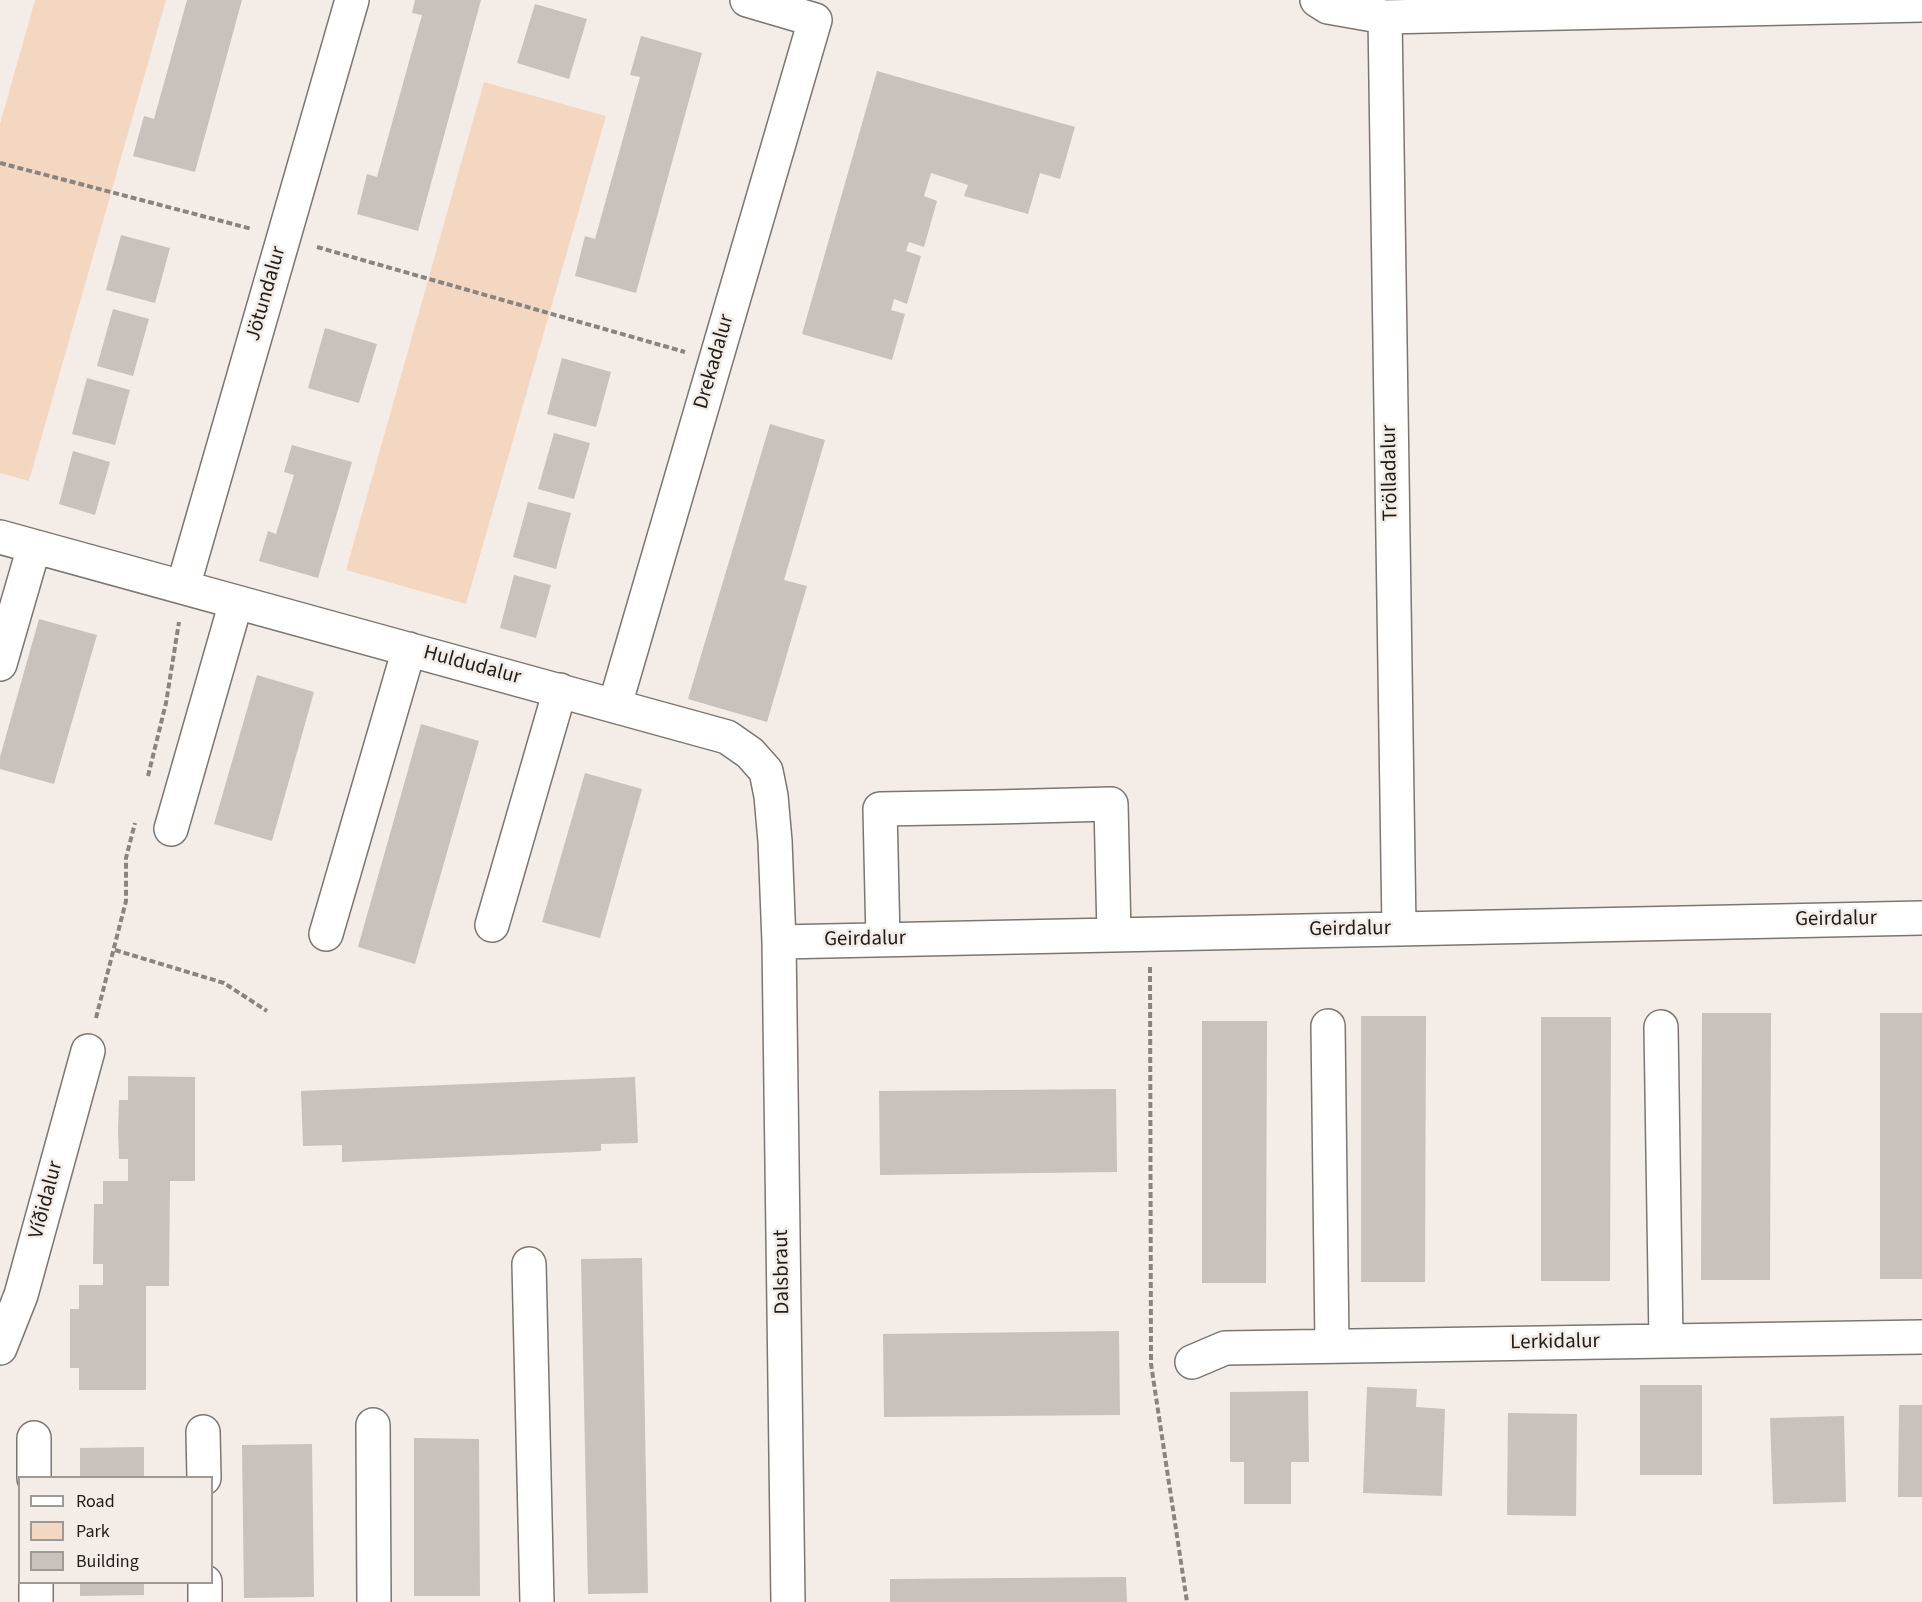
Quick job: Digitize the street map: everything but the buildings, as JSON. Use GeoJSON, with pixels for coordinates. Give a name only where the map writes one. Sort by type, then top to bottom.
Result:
{"type":"FeatureCollection","features":[{"type":"Feature","properties":{"kind":"street","name":"Jötundalur"},"geometry":{"type":"LineString","coordinates":[[183,587],[352,0]]}},
{"type":"Feature","properties":{"kind":"street","name":"Drekadalur"},"geometry":{"type":"LineString","coordinates":[[615,705],[815,20],[747,0]]}},
{"type":"Feature","properties":{"kind":"street"},"geometry":{"type":"LineString","coordinates":[[1317,0],[1328,7],[1384,17],[1922,4]]}},
{"type":"Feature","properties":{"kind":"street","name":"Trölladalur"},"geometry":{"type":"LineString","coordinates":[[1384,17],[1399,929]]}},
{"type":"Feature","properties":{"kind":"street","name":"Huldudalur"},"geometry":{"type":"LineString","coordinates":[[0,537],[728,737],[750,753],[766,771],[774,830],[779,942]]}},
{"type":"Feature","properties":{"kind":"street"},"geometry":{"type":"LineString","coordinates":[[0,664],[34,547]]}},
{"type":"Feature","properties":{"kind":"street"},"geometry":{"type":"LineString","coordinates":[[171,829],[236,602]]}},
{"type":"Feature","properties":{"kind":"street"},"geometry":{"type":"LineString","coordinates":[[326,934],[409,649]]}},
{"type":"Feature","properties":{"kind":"street"},"geometry":{"type":"LineString","coordinates":[[492,925],[560,690]]}},
{"type":"Feature","properties":{"kind":"street"},"geometry":{"type":"LineString","coordinates":[[883,940],[880,809],[1111,804],[1114,935]]}},
{"type":"Feature","properties":{"kind":"street","name":"Geirdalur"},"geometry":{"type":"LineString","coordinates":[[779,942],[1922,918]]}},
{"type":"Feature","properties":{"kind":"street","name":"Dalsbraut"},"geometry":{"type":"LineString","coordinates":[[779,942],[788,1602]]}},
{"type":"Feature","properties":{"kind":"street"},"geometry":{"type":"LineString","coordinates":[[1328,1026],[1332,1346]]}},
{"type":"Feature","properties":{"kind":"street"},"geometry":{"type":"LineString","coordinates":[[1661,1027],[1666,1341]]}},
{"type":"Feature","properties":{"kind":"street","name":"Víðidalur"},"geometry":{"type":"LineString","coordinates":[[0,1348],[21,1295],[88,1050]]}},
{"type":"Feature","properties":{"kind":"street"},"geometry":{"type":"LineString","coordinates":[[529,1264],[537,1602]]}},
{"type":"Feature","properties":{"kind":"street","name":"Lerkidalur"},"geometry":{"type":"LineString","coordinates":[[1192,1362],[1225,1348],[1922,1337]]}},
{"type":"Feature","properties":{"kind":"street"},"geometry":{"type":"LineString","coordinates":[[373,1425],[374,1602]]}},
{"type":"Feature","properties":{"kind":"street"},"geometry":{"type":"LineString","coordinates":[[203,1432],[204,1476]]}},
{"type":"Feature","properties":{"kind":"street"},"geometry":{"type":"LineString","coordinates":[[34,1438],[34,1476]]}},
{"type":"Feature","properties":{"kind":"street"},"geometry":{"type":"LineString","coordinates":[[36,1584],[36,1602]]}},
{"type":"Feature","properties":{"kind":"street"},"geometry":{"type":"LineString","coordinates":[[205,1584],[205,1602]]}},
{"type":"Feature","properties":{"kind":"path"},"geometry":{"type":"LineString","coordinates":[[0,163],[284,238],[716,361]]}},
{"type":"Feature","properties":{"kind":"path"},"geometry":{"type":"LineString","coordinates":[[115,950],[224,983],[267,1011]]}},
{"type":"Feature","properties":{"kind":"path"},"geometry":{"type":"LineString","coordinates":[[1150,966],[1151,1364],[1187,1602]]}},
{"type":"Feature","properties":{"kind":"green space"},"geometry":{"type":"Polygon","coordinates":[[[35,0],[166,0],[29,481],[0,473],[0,124],[35,0]]]}},
{"type":"Feature","properties":{"kind":"green space"},"geometry":{"type":"Polygon","coordinates":[[[484,82],[606,116],[466,604],[346,570],[484,82]]]}}]}
